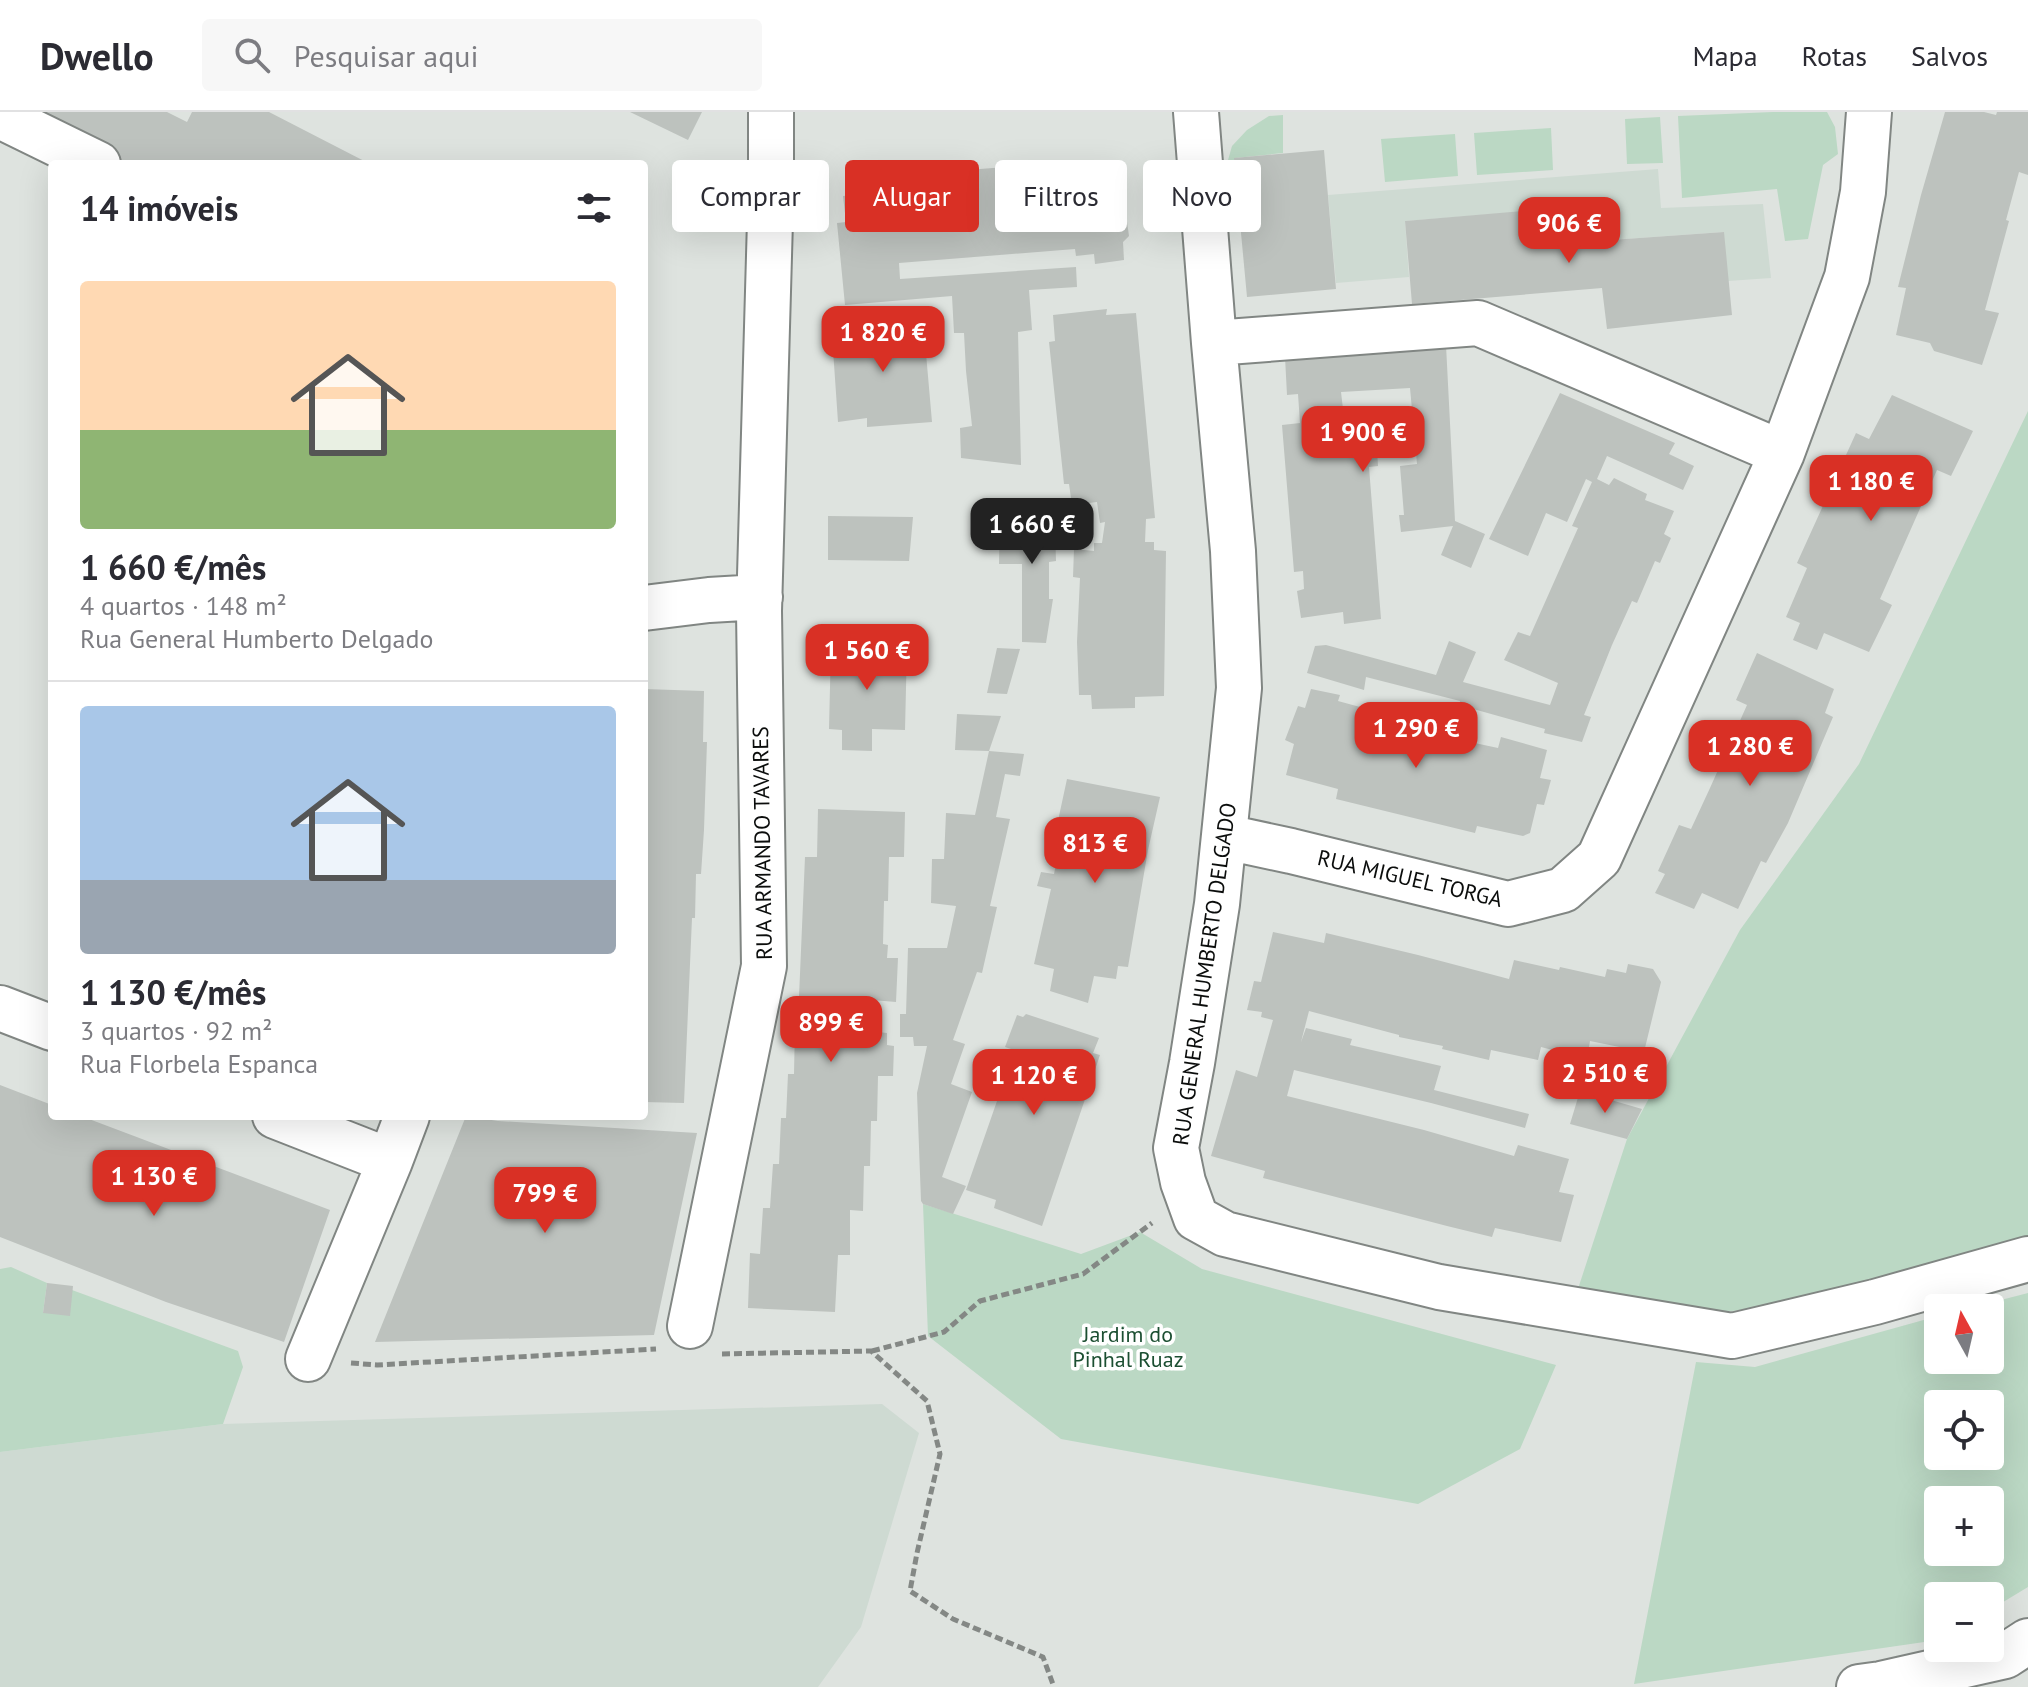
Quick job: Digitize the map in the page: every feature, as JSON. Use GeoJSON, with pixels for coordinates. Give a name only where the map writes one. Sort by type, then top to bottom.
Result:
{"type":"FeatureCollection","features":[{"type":"Feature","properties":{"kind":"street","name":"RUA ARMANDO TAVARES"},"geometry":{"type":"LineString","coordinates":[[692,1343],[764,966],[760,597],[771,112]]}},
{"type":"Feature","properties":{"kind":"street","name":"RUA GENERAL HUMBERTO DELGADO"},"geometry":{"type":"LineString","coordinates":[[1196,112],[1233,551],[1239,688],[1226,837],[1215,919],[1176,1148],[1183,1182],[1196,1218],[1225,1234],[1439,1287],[1732,1336],[1875,1302],[2028,1259]]}},
{"type":"Feature","properties":{"kind":"street","name":"RUA MIGUEL TORGA"},"geometry":{"type":"LineString","coordinates":[[1226,837],[1508,904],[1563,890],[1599,858],[1782,453],[1847,277],[1863,192],[1869,112]]}},
{"type":"Feature","properties":{"kind":"street"},"geometry":{"type":"LineString","coordinates":[[0,116],[90,160]]}},
{"type":"Feature","properties":{"kind":"street"},"geometry":{"type":"LineString","coordinates":[[1214,343],[1478,323],[1782,453]]}},
{"type":"Feature","properties":{"kind":"street"},"geometry":{"type":"LineString","coordinates":[[648,608],[760,597]]}},
{"type":"Feature","properties":{"kind":"street"},"geometry":{"type":"LineString","coordinates":[[0,1008],[48,1026]]}},
{"type":"Feature","properties":{"kind":"street"},"geometry":{"type":"LineString","coordinates":[[285,1120],[390,1161]]}},
{"type":"Feature","properties":{"kind":"street"},"geometry":{"type":"LineString","coordinates":[[308,1359],[405,1120]]}},
{"type":"Feature","properties":{"kind":"street"},"geometry":{"type":"LineString","coordinates":[[1873,1686],[2013,1661]]}},
{"type":"Feature","properties":{"kind":"path"},"geometry":{"type":"LineString","coordinates":[[308,1359],[377,1365],[692,1343],[871,1351],[944,1332],[980,1301],[1083,1274],[1188,1197]]}},
{"type":"Feature","properties":{"kind":"path"},"geometry":{"type":"LineString","coordinates":[[871,1351],[927,1401],[940,1454],[910,1591],[953,1619],[1043,1657],[1054,1687]]}},
{"type":"Feature","properties":{"kind":"shaded area"},"geometry":{"type":"Polygon","coordinates":[[[1658,169],[1661,208],[1763,204],[1771,278],[1728,281],[1723,232],[1597,241],[1594,206],[1405,221],[1409,277],[1336,283],[1328,195],[1658,169]]]}},
{"type":"Feature","properties":{"kind":"shaded area"},"geometry":{"type":"Polygon","coordinates":[[[882,1404],[919,1433],[861,1627],[818,1687],[0,1687],[0,1452],[223,1424],[882,1404]]]}},
{"type":"Feature","properties":{"kind":"green space"},"geometry":{"type":"Polygon","coordinates":[[[1827,112],[1835,127],[1838,154],[1823,165],[1808,239],[1785,241],[1777,189],[1682,198],[1678,116],[1827,112]]]}},
{"type":"Feature","properties":{"kind":"green space"},"geometry":{"type":"Polygon","coordinates":[[[1283,115],[1283,153],[1228,160],[1232,146],[1247,130],[1269,116],[1283,115]]]}},
{"type":"Feature","properties":{"kind":"green space"},"geometry":{"type":"Polygon","coordinates":[[[1660,117],[1663,163],[1627,164],[1625,119],[1660,117]]]}},
{"type":"Feature","properties":{"kind":"green space"},"geometry":{"type":"Polygon","coordinates":[[[1551,128],[1553,170],[1477,175],[1474,133],[1551,128]]]}},
{"type":"Feature","properties":{"kind":"green space"},"geometry":{"type":"Polygon","coordinates":[[[1455,134],[1458,176],[1385,182],[1381,139],[1455,134]]]}},
{"type":"Feature","properties":{"kind":"green space"},"geometry":{"type":"Polygon","coordinates":[[[2028,411],[2028,1241],[1807,1304],[1710,1313],[1575,1298],[1627,1139],[1740,930],[1859,764],[2028,411]]]}},
{"type":"Feature","properties":{"kind":"green space","name":"Jardim do Pinhal Ruaz"},"geometry":{"type":"Polygon","coordinates":[[[923,1204],[1081,1254],[1140,1232],[1202,1269],[1556,1365],[1520,1449],[1418,1504],[1061,1439],[928,1336],[923,1204]]]}},
{"type":"Feature","properties":{"kind":"green space"},"geometry":{"type":"Polygon","coordinates":[[[11,1267],[47,1283],[43,1313],[72,1290],[238,1351],[243,1367],[223,1424],[0,1452],[0,1269],[11,1267]]]}},
{"type":"Feature","properties":{"kind":"green space"},"geometry":{"type":"Polygon","coordinates":[[[2028,1293],[2028,1587],[2004,1602],[2004,1582],[1924,1582],[1924,1642],[1634,1684],[1696,1362],[1755,1367],[1924,1320],[1924,1374],[2004,1374],[2004,1299],[2028,1293]]]}},
{"type":"Feature","properties":{"kind":"building"},"geometry":{"type":"Polygon","coordinates":[[[32,112],[167,112],[187,122],[192,112],[269,112],[362,160],[109,160],[32,112]]]}},
{"type":"Feature","properties":{"kind":"building"},"geometry":{"type":"Polygon","coordinates":[[[630,112],[702,112],[688,140],[630,112]]]}},
{"type":"Feature","properties":{"kind":"building"},"geometry":{"type":"Polygon","coordinates":[[[1945,112],[1996,115],[1997,112],[2028,112],[2028,175],[2019,172],[2006,220],[2009,221],[1985,310],[1999,313],[1982,365],[1934,351],[1930,343],[1896,335],[1906,288],[1898,287],[1945,112]]]}},
{"type":"Feature","properties":{"kind":"building"},"geometry":{"type":"Polygon","coordinates":[[[1324,150],[1336,289],[1247,297],[1241,232],[1261,232],[1261,160],[1234,158],[1324,150]]]}},
{"type":"Feature","properties":{"kind":"building"},"geometry":{"type":"Polygon","coordinates":[[[995,168],[995,232],[1127,232],[1127,222],[1129,236],[1123,242],[1124,260],[1095,264],[1094,254],[1076,256],[1075,249],[899,263],[900,279],[1076,267],[1077,287],[1029,290],[1032,330],[1018,332],[1021,465],[961,458],[960,428],[972,426],[964,333],[954,333],[952,296],[845,305],[837,223],[845,222],[845,232],[979,232],[979,169],[995,168]]]}},
{"type":"Feature","properties":{"kind":"building"},"geometry":{"type":"Polygon","coordinates":[[[1594,205],[1597,241],[1724,232],[1732,315],[1607,329],[1602,288],[1412,304],[1405,221],[1594,205]]]}},
{"type":"Feature","properties":{"kind":"building"},"geometry":{"type":"Polygon","coordinates":[[[1107,309],[1106,315],[1136,313],[1155,518],[1146,519],[1145,542],[1154,542],[1154,550],[1166,551],[1164,696],[1135,697],[1135,708],[1092,709],[1091,695],[1079,695],[1077,642],[1080,578],[1073,577],[1074,549],[1094,551],[1094,543],[1102,543],[1105,522],[1100,523],[1097,502],[1072,505],[1069,484],[1064,484],[1049,342],[1055,341],[1053,315],[1107,309]]]}},
{"type":"Feature","properties":{"kind":"building"},"geometry":{"type":"Polygon","coordinates":[[[923,319],[932,422],[867,427],[867,418],[838,422],[832,335],[860,333],[860,324],[923,319]]]}},
{"type":"Feature","properties":{"kind":"building"},"geometry":{"type":"Polygon","coordinates":[[[1446,345],[1455,521],[1485,534],[1471,568],[1441,555],[1453,526],[1401,532],[1399,515],[1404,515],[1400,466],[1417,464],[1410,388],[1341,392],[1343,409],[1363,408],[1364,431],[1376,431],[1378,466],[1369,467],[1381,619],[1344,624],[1343,612],[1301,618],[1297,591],[1304,589],[1303,571],[1294,572],[1282,425],[1300,423],[1298,394],[1287,395],[1285,357],[1446,345]]]}},
{"type":"Feature","properties":{"kind":"building"},"geometry":{"type":"Polygon","coordinates":[[[1560,393],[1675,443],[1669,454],[1694,466],[1683,490],[1607,456],[1597,479],[1609,485],[1614,478],[1647,494],[1645,500],[1674,511],[1664,534],[1671,538],[1660,563],[1655,561],[1637,603],[1632,601],[1584,715],[1591,717],[1582,742],[1459,705],[1460,701],[1366,677],[1364,690],[1307,673],[1315,646],[1326,645],[1436,675],[1449,641],[1476,652],[1463,682],[1550,705],[1558,683],[1504,660],[1518,632],[1530,636],[1578,528],[1572,526],[1592,482],[1586,479],[1567,522],[1546,513],[1528,556],[1489,539],[1560,393]]]}},
{"type":"Feature","properties":{"kind":"building"},"geometry":{"type":"Polygon","coordinates":[[[1892,395],[1973,431],[1951,476],[1937,470],[1880,599],[1892,605],[1869,652],[1824,633],[1817,650],[1793,640],[1800,623],[1786,617],[1807,568],[1797,563],[1856,433],[1869,439],[1892,395]]]}},
{"type":"Feature","properties":{"kind":"building"},"geometry":{"type":"Polygon","coordinates":[[[1061,509],[1063,527],[1055,528],[1056,561],[1049,562],[1049,599],[1053,599],[1046,643],[1022,642],[1022,564],[999,564],[1000,519],[1023,519],[1023,512],[1061,509]]]}},
{"type":"Feature","properties":{"kind":"building"},"geometry":{"type":"Polygon","coordinates":[[[828,516],[913,517],[909,561],[828,560],[828,516]]]}},
{"type":"Feature","properties":{"kind":"building"},"geometry":{"type":"Polygon","coordinates":[[[831,645],[907,646],[905,730],[872,729],[872,751],[842,750],[842,730],[829,729],[831,645]]]}},
{"type":"Feature","properties":{"kind":"building"},"geometry":{"type":"Polygon","coordinates":[[[997,648],[1020,649],[1007,694],[987,693],[997,648]]]}},
{"type":"Feature","properties":{"kind":"building"},"geometry":{"type":"Polygon","coordinates":[[[1757,653],[1834,689],[1825,713],[1833,717],[1788,823],[1766,863],[1761,861],[1738,909],[1702,893],[1694,909],[1655,893],[1665,874],[1658,871],[1679,825],[1691,829],[1710,788],[1747,705],[1736,700],[1757,653]]]}},
{"type":"Feature","properties":{"kind":"building"},"geometry":{"type":"Polygon","coordinates":[[[648,689],[704,691],[703,742],[707,742],[704,830],[701,874],[696,874],[695,918],[692,918],[684,1103],[648,1102],[648,689]]]}},
{"type":"Feature","properties":{"kind":"building"},"geometry":{"type":"Polygon","coordinates":[[[1311,689],[1340,695],[1338,701],[1360,707],[1357,720],[1468,748],[1470,742],[1498,748],[1501,737],[1547,750],[1540,778],[1551,780],[1544,805],[1537,804],[1530,833],[1523,836],[1477,826],[1475,833],[1336,799],[1338,789],[1286,775],[1294,744],[1285,740],[1298,706],[1305,708],[1311,689]]]}},
{"type":"Feature","properties":{"kind":"building"},"geometry":{"type":"Polygon","coordinates":[[[957,714],[1001,716],[989,751],[955,750],[957,714]]]}},
{"type":"Feature","properties":{"kind":"building"},"geometry":{"type":"Polygon","coordinates":[[[989,751],[1024,754],[1020,776],[1005,774],[996,817],[1010,819],[990,906],[997,907],[982,973],[977,972],[953,1040],[965,1044],[951,1084],[972,1092],[942,1177],[966,1186],[953,1214],[921,1201],[917,1093],[927,1046],[914,1046],[913,1037],[900,1037],[900,1014],[906,1014],[908,948],[947,948],[956,906],[931,903],[932,859],[944,859],[946,813],[975,815],[989,751]]]}},
{"type":"Feature","properties":{"kind":"building"},"geometry":{"type":"Polygon","coordinates":[[[1067,779],[1160,797],[1128,967],[1118,966],[1116,979],[1094,976],[1088,1003],[1050,991],[1054,969],[1034,964],[1051,889],[1037,886],[1041,872],[1054,874],[1062,832],[1056,830],[1067,779]]]}},
{"type":"Feature","properties":{"kind":"building"},"geometry":{"type":"Polygon","coordinates":[[[818,809],[905,812],[904,857],[889,857],[888,901],[884,901],[883,944],[888,945],[887,958],[898,958],[896,1002],[860,999],[856,1024],[879,1024],[878,1032],[887,1033],[887,1045],[894,1046],[893,1076],[878,1076],[877,1121],[871,1121],[870,1166],[864,1166],[863,1211],[850,1210],[850,1255],[838,1255],[835,1312],[748,1308],[750,1253],[760,1254],[763,1208],[770,1208],[773,1164],[779,1164],[781,1118],[786,1118],[788,1074],[794,1074],[795,1025],[822,1024],[824,998],[799,997],[805,857],[817,857],[818,809]]]}},
{"type":"Feature","properties":{"kind":"building"},"geometry":{"type":"Polygon","coordinates":[[[1273,932],[1324,943],[1326,933],[1509,979],[1514,960],[1605,977],[1607,969],[1626,973],[1628,964],[1653,969],[1661,982],[1644,1052],[1590,1041],[1587,1059],[1541,1047],[1538,1060],[1491,1050],[1489,1060],[1309,1011],[1301,1042],[1306,1028],[1352,1039],[1350,1045],[1441,1066],[1434,1090],[1529,1114],[1525,1128],[1294,1070],[1287,1096],[1514,1156],[1518,1145],[1569,1159],[1559,1192],[1574,1195],[1561,1242],[1495,1228],[1492,1237],[1447,1226],[1263,1178],[1265,1171],[1211,1156],[1236,1070],[1257,1077],[1273,1020],[1261,1017],[1262,1012],[1247,1010],[1254,981],[1261,982],[1273,932]]]}},
{"type":"Feature","properties":{"kind":"building"},"geometry":{"type":"Polygon","coordinates":[[[1026,1014],[1099,1038],[1093,1053],[1100,1055],[1042,1226],[994,1208],[996,1200],[966,1190],[997,1101],[994,1100],[1014,1050],[1005,1047],[1017,1015],[1023,1017],[1026,1014]]]}},
{"type":"Feature","properties":{"kind":"building"},"geometry":{"type":"Polygon","coordinates":[[[0,1085],[48,1103],[48,1120],[92,1120],[330,1210],[284,1342],[166,1302],[0,1237],[0,1085]]]}},
{"type":"Feature","properties":{"kind":"building"},"geometry":{"type":"Polygon","coordinates":[[[1580,1091],[1642,1109],[1627,1139],[1570,1124],[1580,1091]]]}},
{"type":"Feature","properties":{"kind":"building"},"geometry":{"type":"Polygon","coordinates":[[[464,1120],[697,1133],[654,1335],[375,1342],[464,1120]]]}},
{"type":"Feature","properties":{"kind":"building"},"geometry":{"type":"Polygon","coordinates":[[[47,1283],[73,1286],[70,1316],[43,1313],[47,1283]]]}}]}
